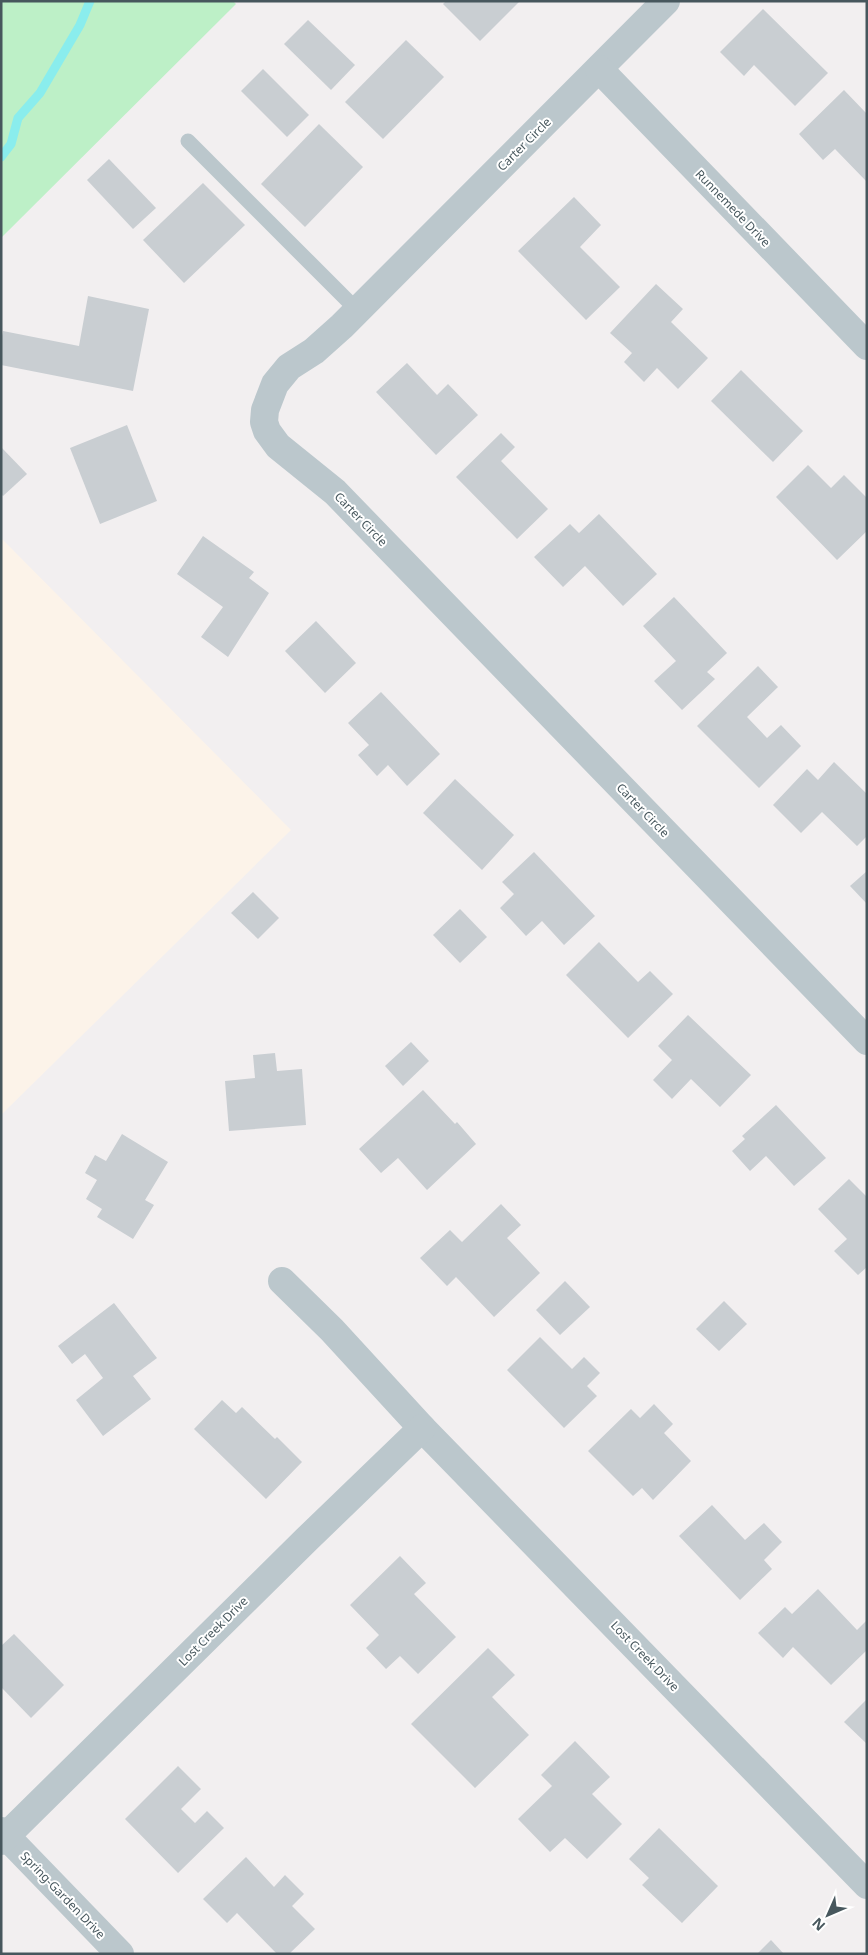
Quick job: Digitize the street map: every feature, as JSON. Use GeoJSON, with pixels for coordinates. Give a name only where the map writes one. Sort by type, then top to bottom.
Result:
{"type":"FeatureCollection","features":[{"type":"Feature","properties":{"kind":"street","name":"Carter Circle"},"geometry":{"type":"LineString","coordinates":[[666,1],[357,310],[314,350],[289,366],[275,384],[265,410],[264,422],[267,431],[278,446],[335,492],[867,1041]]}},
{"type":"Feature","properties":{"kind":"street","name":"Runnemede Drive"},"geometry":{"type":"LineString","coordinates":[[599,69],[867,346]]}},
{"type":"Feature","properties":{"kind":"street","name":"Lost Creek Drive"},"geometry":{"type":"LineString","coordinates":[[282,1281],[332,1330],[422,1428],[867,1885]]}},
{"type":"Feature","properties":{"kind":"street","name":"Lost Creek Drive"},"geometry":{"type":"LineString","coordinates":[[3,1836],[422,1428]]}},
{"type":"Feature","properties":{"kind":"street","name":"Spring-Garden Drive"},"geometry":{"type":"LineString","coordinates":[[3,1836],[120,1954]]}},
{"type":"Feature","properties":{"kind":"lane"},"geometry":{"type":"LineString","coordinates":[[188,141],[357,310]]}},
{"type":"Feature","properties":{"kind":"shaded area"},"geometry":{"type":"Polygon","coordinates":[[[1,538],[291,830],[1,1115],[1,538]]]}},
{"type":"Feature","properties":{"kind":"green space"},"geometry":{"type":"Polygon","coordinates":[[[1,1],[233,1],[236,4],[1,238],[1,1]]]}},
{"type":"Feature","properties":{"kind":"building"},"geometry":{"type":"Polygon","coordinates":[[[446,1],[520,1],[480,41],[443,4],[446,1]]]}},
{"type":"Feature","properties":{"kind":"building"},"geometry":{"type":"Polygon","coordinates":[[[763,9],[828,73],[795,106],[754,65],[744,76],[720,52],[763,9]]]}},
{"type":"Feature","properties":{"kind":"building"},"geometry":{"type":"Polygon","coordinates":[[[308,20],[355,65],[331,90],[284,44],[308,20]]]}},
{"type":"Feature","properties":{"kind":"building"},"geometry":{"type":"Polygon","coordinates":[[[406,40],[444,77],[383,139],[345,102],[406,40]]]}},
{"type":"Feature","properties":{"kind":"building"},"geometry":{"type":"Polygon","coordinates":[[[263,69],[309,115],[287,137],[241,91],[263,69]]]}},
{"type":"Feature","properties":{"kind":"building"},"geometry":{"type":"Polygon","coordinates":[[[844,90],[867,114],[867,182],[835,149],[823,160],[799,134],[844,90]]]}},
{"type":"Feature","properties":{"kind":"building"},"geometry":{"type":"Polygon","coordinates":[[[319,124],[363,167],[305,227],[261,184],[319,124]]]}},
{"type":"Feature","properties":{"kind":"building"},"geometry":{"type":"Polygon","coordinates":[[[109,159],[156,208],[133,229],[87,180],[109,159]]]}},
{"type":"Feature","properties":{"kind":"building"},"geometry":{"type":"Polygon","coordinates":[[[203,183],[245,225],[184,283],[143,240],[203,183]]]}},
{"type":"Feature","properties":{"kind":"building"},"geometry":{"type":"Polygon","coordinates":[[[574,197],[601,225],[580,247],[620,287],[586,320],[518,251],[574,197]]]}},
{"type":"Feature","properties":{"kind":"building"},"geometry":{"type":"Polygon","coordinates":[[[656,284],[683,309],[671,322],[708,358],[678,389],[657,368],[644,382],[624,362],[632,353],[610,333],[656,284]]]}},
{"type":"Feature","properties":{"kind":"building"},"geometry":{"type":"Polygon","coordinates":[[[88,296],[149,309],[133,391],[1,365],[3,331],[79,346],[88,296]]]}},
{"type":"Feature","properties":{"kind":"building"},"geometry":{"type":"Polygon","coordinates":[[[407,363],[437,395],[448,384],[478,415],[436,455],[376,392],[407,363]]]}},
{"type":"Feature","properties":{"kind":"building"},"geometry":{"type":"Polygon","coordinates":[[[741,370],[803,431],[773,462],[711,401],[741,370]]]}},
{"type":"Feature","properties":{"kind":"building"},"geometry":{"type":"Polygon","coordinates":[[[127,425],[157,501],[100,524],[70,448],[127,425]]]}},
{"type":"Feature","properties":{"kind":"building"},"geometry":{"type":"Polygon","coordinates":[[[501,433],[515,447],[501,461],[548,509],[517,539],[456,477],[501,433]]]}},
{"type":"Feature","properties":{"kind":"building"},"geometry":{"type":"Polygon","coordinates":[[[1,447],[27,474],[3,496],[1,494],[1,447]]]}},
{"type":"Feature","properties":{"kind":"building"},"geometry":{"type":"Polygon","coordinates":[[[808,465],[831,488],[844,475],[867,498],[867,531],[837,560],[776,497],[808,465]]]}},
{"type":"Feature","properties":{"kind":"building"},"geometry":{"type":"Polygon","coordinates":[[[599,514],[657,574],[623,606],[585,566],[563,587],[534,557],[570,524],[579,533],[599,514]]]}},
{"type":"Feature","properties":{"kind":"building"},"geometry":{"type":"Polygon","coordinates":[[[203,536],[254,572],[249,578],[269,593],[228,657],[201,637],[223,607],[177,574],[203,536]]]}},
{"type":"Feature","properties":{"kind":"building"},"geometry":{"type":"Polygon","coordinates":[[[674,597],[727,653],[707,672],[715,679],[682,710],[654,681],[676,661],[643,626],[674,597]]]}},
{"type":"Feature","properties":{"kind":"building"},"geometry":{"type":"Polygon","coordinates":[[[316,621],[356,663],[325,693],[285,651],[316,621]]]}},
{"type":"Feature","properties":{"kind":"building"},"geometry":{"type":"Polygon","coordinates":[[[758,666],[778,687],[747,717],[767,738],[781,725],[801,746],[759,788],[697,726],[758,666]]]}},
{"type":"Feature","properties":{"kind":"building"},"geometry":{"type":"Polygon","coordinates":[[[381,692],[440,754],[407,786],[388,765],[377,776],[358,755],[369,745],[348,723],[381,692]]]}},
{"type":"Feature","properties":{"kind":"building"},"geometry":{"type":"Polygon","coordinates":[[[834,762],[867,794],[867,836],[857,846],[822,812],[801,833],[773,805],[807,769],[818,780],[834,762]]]}},
{"type":"Feature","properties":{"kind":"building"},"geometry":{"type":"Polygon","coordinates":[[[455,779],[514,835],[482,870],[423,813],[455,779]]]}},
{"type":"Feature","properties":{"kind":"building"},"geometry":{"type":"Polygon","coordinates":[[[534,852],[595,916],[564,945],[542,921],[526,936],[500,908],[514,894],[502,882],[534,852]]]}},
{"type":"Feature","properties":{"kind":"building"},"geometry":{"type":"Polygon","coordinates":[[[867,871],[867,904],[850,886],[867,871]]]}},
{"type":"Feature","properties":{"kind":"building"},"geometry":{"type":"Polygon","coordinates":[[[253,892],[279,918],[258,939],[231,913],[253,892]]]}},
{"type":"Feature","properties":{"kind":"building"},"geometry":{"type":"Polygon","coordinates":[[[460,909],[487,937],[460,963],[433,935],[460,909]]]}},
{"type":"Feature","properties":{"kind":"building"},"geometry":{"type":"Polygon","coordinates":[[[599,942],[638,982],[650,971],[673,994],[628,1038],[566,975],[599,942]]]}},
{"type":"Feature","properties":{"kind":"building"},"geometry":{"type":"Polygon","coordinates":[[[688,1015],[751,1075],[720,1107],[691,1079],[672,1099],[653,1080],[672,1060],[658,1046],[688,1015]]]}},
{"type":"Feature","properties":{"kind":"building"},"geometry":{"type":"Polygon","coordinates":[[[411,1042],[429,1061],[403,1086],[385,1066],[411,1042]]]}},
{"type":"Feature","properties":{"kind":"building"},"geometry":{"type":"Polygon","coordinates":[[[275,1053],[277,1071],[302,1069],[306,1125],[229,1131],[225,1081],[255,1078],[253,1055],[275,1053]]]}},
{"type":"Feature","properties":{"kind":"building"},"geometry":{"type":"Polygon","coordinates":[[[423,1090],[455,1124],[457,1122],[476,1144],[427,1190],[398,1158],[381,1173],[359,1149],[423,1090]]]}},
{"type":"Feature","properties":{"kind":"building"},"geometry":{"type":"Polygon","coordinates":[[[776,1105],[826,1158],[794,1186],[766,1156],[750,1171],[732,1151],[745,1139],[742,1136],[776,1105]]]}},
{"type":"Feature","properties":{"kind":"building"},"geometry":{"type":"Polygon","coordinates":[[[122,1134],[168,1162],[145,1200],[154,1205],[133,1239],[97,1217],[102,1209],[86,1199],[97,1180],[85,1173],[95,1155],[106,1161],[122,1134]]]}},
{"type":"Feature","properties":{"kind":"building"},"geometry":{"type":"Polygon","coordinates":[[[849,1179],[867,1197],[867,1267],[858,1275],[834,1251],[847,1239],[818,1209],[849,1179]]]}},
{"type":"Feature","properties":{"kind":"building"},"geometry":{"type":"Polygon","coordinates":[[[501,1204],[521,1225],[507,1238],[540,1273],[494,1317],[456,1277],[447,1286],[420,1258],[450,1230],[462,1242],[501,1204]]]}},
{"type":"Feature","properties":{"kind":"building"},"geometry":{"type":"Polygon","coordinates":[[[565,1281],[590,1307],[560,1335],[536,1310],[565,1281]]]}},
{"type":"Feature","properties":{"kind":"building"},"geometry":{"type":"Polygon","coordinates":[[[724,1301],[747,1324],[719,1351],[696,1329],[724,1301]]]}},
{"type":"Feature","properties":{"kind":"building"},"geometry":{"type":"Polygon","coordinates":[[[114,1303],[157,1358],[133,1376],[151,1399],[103,1436],[76,1400],[103,1378],[85,1354],[72,1364],[58,1346],[114,1303]]]}},
{"type":"Feature","properties":{"kind":"building"},"geometry":{"type":"Polygon","coordinates":[[[540,1337],[572,1369],[584,1357],[600,1373],[587,1386],[597,1396],[564,1428],[507,1370],[540,1337]]]}},
{"type":"Feature","properties":{"kind":"building"},"geometry":{"type":"Polygon","coordinates":[[[222,1400],[236,1413],[242,1407],[275,1439],[277,1437],[302,1462],[266,1499],[194,1429],[222,1400]]]}},
{"type":"Feature","properties":{"kind":"building"},"geometry":{"type":"Polygon","coordinates":[[[654,1404],[673,1424],[664,1433],[691,1461],[653,1500],[642,1488],[633,1496],[588,1451],[631,1409],[640,1418],[654,1404]]]}},
{"type":"Feature","properties":{"kind":"building"},"geometry":{"type":"Polygon","coordinates":[[[712,1505],[745,1540],[764,1523],[782,1542],[764,1560],[772,1569],[740,1600],[679,1536],[712,1505]]]}},
{"type":"Feature","properties":{"kind":"building"},"geometry":{"type":"Polygon","coordinates":[[[400,1556],[426,1583],[414,1594],[456,1637],[418,1674],[400,1656],[386,1669],[366,1648],[379,1635],[350,1605],[400,1556]]]}},
{"type":"Feature","properties":{"kind":"building"},"geometry":{"type":"Polygon","coordinates":[[[818,1589],[857,1630],[867,1620],[867,1650],[831,1685],[793,1647],[783,1658],[758,1633],[785,1607],[792,1614],[818,1589]]]}},
{"type":"Feature","properties":{"kind":"building"},"geometry":{"type":"Polygon","coordinates":[[[14,1634],[64,1685],[31,1718],[1,1687],[1,1646],[14,1634]]]}},
{"type":"Feature","properties":{"kind":"building"},"geometry":{"type":"Polygon","coordinates":[[[488,1648],[515,1675],[492,1697],[529,1735],[475,1788],[411,1724],[488,1648]]]}},
{"type":"Feature","properties":{"kind":"building"},"geometry":{"type":"Polygon","coordinates":[[[867,1699],[867,1744],[844,1722],[867,1699]]]}},
{"type":"Feature","properties":{"kind":"building"},"geometry":{"type":"Polygon","coordinates":[[[575,1741],[610,1777],[592,1794],[622,1824],[587,1859],[565,1838],[550,1852],[518,1819],[552,1786],[541,1775],[575,1741]]]}},
{"type":"Feature","properties":{"kind":"building"},"geometry":{"type":"Polygon","coordinates":[[[178,1766],[201,1789],[181,1809],[195,1823],[207,1811],[224,1828],[178,1873],[125,1819],[178,1766]]]}},
{"type":"Feature","properties":{"kind":"building"},"geometry":{"type":"Polygon","coordinates":[[[659,1828],[718,1886],[682,1923],[642,1885],[649,1878],[629,1859],[659,1828]]]}},
{"type":"Feature","properties":{"kind":"building"},"geometry":{"type":"Polygon","coordinates":[[[246,1857],[274,1887],[285,1875],[304,1894],[292,1906],[315,1929],[289,1954],[277,1954],[237,1913],[227,1923],[203,1899],[246,1857]]]}},
{"type":"Feature","properties":{"kind":"building"},"geometry":{"type":"Polygon","coordinates":[[[771,1940],[784,1954],[757,1954],[771,1940]]]}},
{"type":"Feature","properties":{"kind":"waterway"},"geometry":{"type":"LineString","coordinates":[[1,157],[11,144],[18,118],[40,93],[80,25],[90,1]]}}]}
